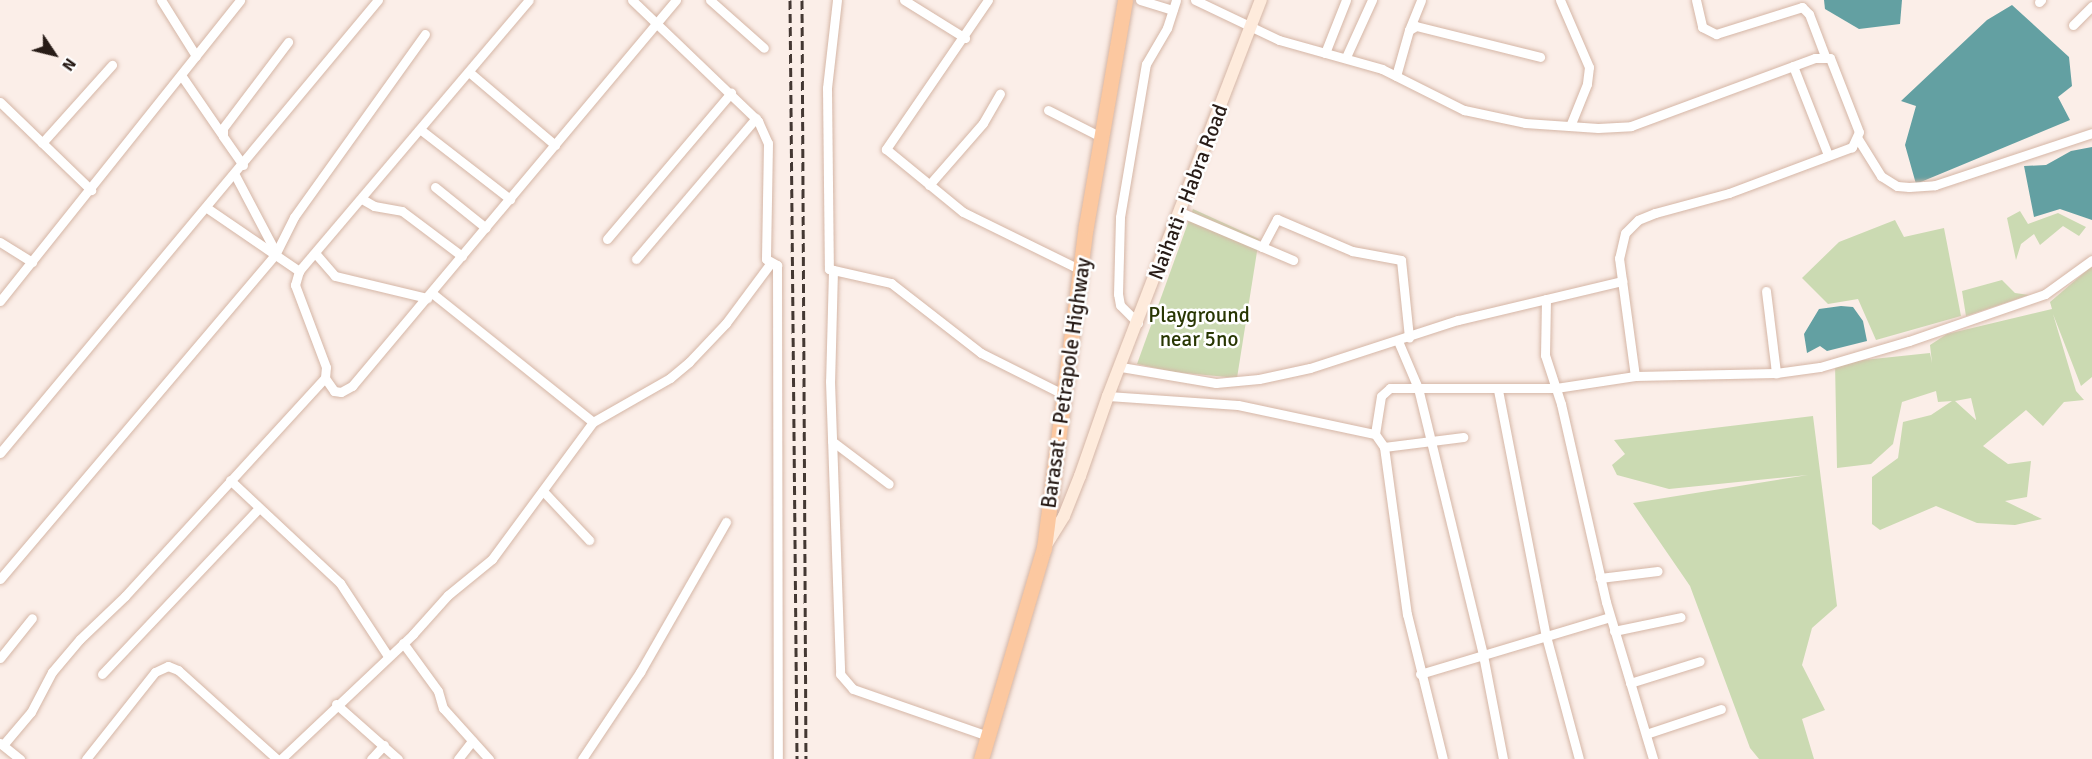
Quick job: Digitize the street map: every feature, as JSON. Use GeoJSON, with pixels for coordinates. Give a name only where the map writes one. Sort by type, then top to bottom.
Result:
{"type":"FeatureCollection","features":[{"type":"Feature","properties":{"kind":"highway","name":"Barasat - Petrapole Highway"},"geometry":{"type":"LineString","coordinates":[[981,759],[1044,548],[1081,270],[1125,0]]}},
{"type":"Feature","properties":{"kind":"main road","name":"Naihati - Habra Road"},"geometry":{"type":"LineString","coordinates":[[1044,548],[1064,516],[1107,396],[1121,367],[1261,0]]}},
{"type":"Feature","properties":{"kind":"street"},"geometry":{"type":"LineString","coordinates":[[161,0],[196,56]]}},
{"type":"Feature","properties":{"kind":"street"},"geometry":{"type":"LineString","coordinates":[[0,301],[91,190],[240,0]]}},
{"type":"Feature","properties":{"kind":"street"},"geometry":{"type":"LineString","coordinates":[[0,453],[235,175],[378,0]]}},
{"type":"Feature","properties":{"kind":"street"},"geometry":{"type":"LineString","coordinates":[[20,759],[1,744],[31,712],[52,672],[325,378],[326,367],[295,285],[299,271],[529,0]]}},
{"type":"Feature","properties":{"kind":"street"},"geometry":{"type":"LineString","coordinates":[[632,0],[756,118],[768,143],[766,259],[770,264],[777,265],[778,759]]}},
{"type":"Feature","properties":{"kind":"street"},"geometry":{"type":"LineString","coordinates":[[325,378],[334,391],[347,390],[429,296],[676,0]]}},
{"type":"Feature","properties":{"kind":"street"},"geometry":{"type":"LineString","coordinates":[[710,0],[764,48]]}},
{"type":"Feature","properties":{"kind":"street"},"geometry":{"type":"LineString","coordinates":[[837,0],[827,88],[829,269],[891,282],[981,353],[1063,394]]}},
{"type":"Feature","properties":{"kind":"street"},"geometry":{"type":"LineString","coordinates":[[904,0],[966,38]]}},
{"type":"Feature","properties":{"kind":"street"},"geometry":{"type":"LineString","coordinates":[[988,0],[966,38],[886,149],[963,212],[1081,270]]}},
{"type":"Feature","properties":{"kind":"street"},"geometry":{"type":"LineString","coordinates":[[1138,323],[1120,305],[1118,294],[1120,217],[1146,64],[1174,5],[1140,0]]}},
{"type":"Feature","properties":{"kind":"street"},"geometry":{"type":"LineString","coordinates":[[1195,0],[1279,40],[1346,57],[1395,76],[1464,110],[1525,123],[1631,126],[1825,56]]}},
{"type":"Feature","properties":{"kind":"street"},"geometry":{"type":"LineString","coordinates":[[1324,53],[1346,0]]}},
{"type":"Feature","properties":{"kind":"street"},"geometry":{"type":"LineString","coordinates":[[1346,57],[1372,0]]}},
{"type":"Feature","properties":{"kind":"street"},"geometry":{"type":"LineString","coordinates":[[1395,76],[1420,0]]}},
{"type":"Feature","properties":{"kind":"street"},"geometry":{"type":"LineString","coordinates":[[1560,0],[1589,67],[1587,84],[1570,126]]}},
{"type":"Feature","properties":{"kind":"street"},"geometry":{"type":"LineString","coordinates":[[1635,376],[1622,281],[1621,242],[1638,220],[1729,193],[1852,147],[1858,140],[1859,132],[1833,63],[1825,56],[1809,14],[1802,7],[1716,34],[1702,27],[1696,0]]}},
{"type":"Feature","properties":{"kind":"street"},"geometry":{"type":"LineString","coordinates":[[2073,25],[2089,4]]}},
{"type":"Feature","properties":{"kind":"street"},"geometry":{"type":"LineString","coordinates":[[1409,30],[1422,26],[1540,57]]}},
{"type":"Feature","properties":{"kind":"street"},"geometry":{"type":"LineString","coordinates":[[0,579],[276,254],[300,207],[425,34]]}},
{"type":"Feature","properties":{"kind":"street"},"geometry":{"type":"LineString","coordinates":[[223,136],[223,128],[288,42]]}},
{"type":"Feature","properties":{"kind":"street"},"geometry":{"type":"LineString","coordinates":[[42,144],[112,65]]}},
{"type":"Feature","properties":{"kind":"street"},"geometry":{"type":"LineString","coordinates":[[1793,66],[1828,155]]}},
{"type":"Feature","properties":{"kind":"street"},"geometry":{"type":"LineString","coordinates":[[469,72],[555,145]]}},
{"type":"Feature","properties":{"kind":"street"},"geometry":{"type":"LineString","coordinates":[[181,75],[243,165]]}},
{"type":"Feature","properties":{"kind":"street"},"geometry":{"type":"LineString","coordinates":[[607,239],[731,93]]}},
{"type":"Feature","properties":{"kind":"street"},"geometry":{"type":"LineString","coordinates":[[929,185],[983,123],[1000,93]]}},
{"type":"Feature","properties":{"kind":"street"},"geometry":{"type":"LineString","coordinates":[[0,102],[91,190]]}},
{"type":"Feature","properties":{"kind":"street"},"geometry":{"type":"LineString","coordinates":[[1048,110],[1101,137]]}},
{"type":"Feature","properties":{"kind":"street"},"geometry":{"type":"LineString","coordinates":[[636,259],[756,118]]}},
{"type":"Feature","properties":{"kind":"street"},"geometry":{"type":"LineString","coordinates":[[421,130],[510,199]]}},
{"type":"Feature","properties":{"kind":"street"},"geometry":{"type":"LineString","coordinates":[[1858,140],[1881,176],[1897,186],[1909,187],[1935,185],[2092,133]]}},
{"type":"Feature","properties":{"kind":"street"},"geometry":{"type":"LineString","coordinates":[[235,175],[276,254]]}},
{"type":"Feature","properties":{"kind":"street"},"geometry":{"type":"LineString","coordinates":[[435,187],[486,228]]}},
{"type":"Feature","properties":{"kind":"street"},"geometry":{"type":"LineString","coordinates":[[362,199],[374,206],[402,211],[462,256]]}},
{"type":"Feature","properties":{"kind":"street"},"geometry":{"type":"LineString","coordinates":[[207,208],[299,271]]}},
{"type":"Feature","properties":{"kind":"street"},"geometry":{"type":"LineString","coordinates":[[1180,212],[1293,260]]}},
{"type":"Feature","properties":{"kind":"street"},"geometry":{"type":"LineString","coordinates":[[1262,247],[1277,219],[1352,250],[1401,260],[1409,338]]}},
{"type":"Feature","properties":{"kind":"street"},"geometry":{"type":"LineString","coordinates":[[0,242],[32,262]]}},
{"type":"Feature","properties":{"kind":"street"},"geometry":{"type":"LineString","coordinates":[[315,253],[334,276],[429,296],[592,422]]}},
{"type":"Feature","properties":{"kind":"street"},"geometry":{"type":"LineString","coordinates":[[1375,434],[1384,390],[1556,388],[1635,376],[1776,373],[1820,366],[1979,319],[2045,294],[2092,260]]}},
{"type":"Feature","properties":{"kind":"street"},"geometry":{"type":"LineString","coordinates":[[86,759],[155,672],[168,666],[178,669],[279,759],[404,642],[448,595],[492,559],[544,492],[592,422],[670,378],[688,363],[726,323],[770,264]]}},
{"type":"Feature","properties":{"kind":"street"},"geometry":{"type":"LineString","coordinates":[[833,270],[832,441],[840,663],[844,682],[988,736]]}},
{"type":"Feature","properties":{"kind":"street"},"geometry":{"type":"LineString","coordinates":[[1121,367],[1216,382],[1259,379],[1398,342],[1458,320],[1622,281]]}},
{"type":"Feature","properties":{"kind":"street"},"geometry":{"type":"LineString","coordinates":[[1766,291],[1776,373]]}},
{"type":"Feature","properties":{"kind":"street"},"geometry":{"type":"LineString","coordinates":[[1546,299],[1545,356],[1556,388],[1610,617],[1653,759]]}},
{"type":"Feature","properties":{"kind":"street"},"geometry":{"type":"LineString","coordinates":[[1398,342],[1418,388],[1428,442],[1483,655],[1503,759]]}},
{"type":"Feature","properties":{"kind":"street"},"geometry":{"type":"LineString","coordinates":[[1498,390],[1546,636],[1579,759]]}},
{"type":"Feature","properties":{"kind":"street"},"geometry":{"type":"LineString","coordinates":[[1107,396],[1238,405],[1375,434],[1384,447],[1404,593],[1420,674],[1443,759]]}},
{"type":"Feature","properties":{"kind":"street"},"geometry":{"type":"LineString","coordinates":[[1384,447],[1463,437]]}},
{"type":"Feature","properties":{"kind":"street"},"geometry":{"type":"LineString","coordinates":[[832,441],[889,484]]}},
{"type":"Feature","properties":{"kind":"street"},"geometry":{"type":"LineString","coordinates":[[230,480],[340,583],[388,656]]}},
{"type":"Feature","properties":{"kind":"street"},"geometry":{"type":"LineString","coordinates":[[544,492],[589,540]]}},
{"type":"Feature","properties":{"kind":"street"},"geometry":{"type":"LineString","coordinates":[[102,674],[259,508]]}},
{"type":"Feature","properties":{"kind":"street"},"geometry":{"type":"LineString","coordinates":[[582,759],[640,672],[726,522]]}},
{"type":"Feature","properties":{"kind":"street"},"geometry":{"type":"LineString","coordinates":[[1600,578],[1658,571]]}},
{"type":"Feature","properties":{"kind":"street"},"geometry":{"type":"LineString","coordinates":[[1420,674],[1610,617]]}},
{"type":"Feature","properties":{"kind":"street"},"geometry":{"type":"LineString","coordinates":[[1614,631],[1682,617]]}},
{"type":"Feature","properties":{"kind":"street"},"geometry":{"type":"LineString","coordinates":[[0,658],[32,618]]}},
{"type":"Feature","properties":{"kind":"street"},"geometry":{"type":"LineString","coordinates":[[404,642],[438,691],[443,708],[489,759]]}},
{"type":"Feature","properties":{"kind":"street"},"geometry":{"type":"LineString","coordinates":[[1630,683],[1700,661]]}},
{"type":"Feature","properties":{"kind":"street"},"geometry":{"type":"LineString","coordinates":[[336,704],[398,759]]}},
{"type":"Feature","properties":{"kind":"street"},"geometry":{"type":"LineString","coordinates":[[1646,734],[1720,709]]}},
{"type":"Feature","properties":{"kind":"street"},"geometry":{"type":"LineString","coordinates":[[458,759],[472,741]]}},
{"type":"Feature","properties":{"kind":"street"},"geometry":{"type":"LineString","coordinates":[[371,759],[384,745]]}},
{"type":"Feature","properties":{"kind":"green space","name":"Playground near 5no"},"geometry":{"type":"Polygon","coordinates":[[[1193,209],[1259,239],[1237,378],[1174,372],[1137,364],[1193,209]]]}},
{"type":"Feature","properties":{"kind":"green space"},"geometry":{"type":"Polygon","coordinates":[[[2020,211],[2028,224],[2058,213],[2086,227],[2079,236],[2063,226],[2040,245],[2034,234],[2021,244],[2016,260],[2007,218],[2020,211]]]}},
{"type":"Feature","properties":{"kind":"green space"},"geometry":{"type":"Polygon","coordinates":[[[1895,220],[1904,237],[1944,228],[1961,316],[1876,340],[1858,299],[1828,304],[1802,278],[1839,242],[1895,220]]]}},
{"type":"Feature","properties":{"kind":"green space"},"geometry":{"type":"Polygon","coordinates":[[[2092,266],[2092,377],[2081,386],[2053,314],[2076,391],[2084,400],[2064,402],[2043,426],[2026,410],[1983,446],[2008,464],[2031,461],[2027,497],[2005,501],[2042,519],[2015,525],[1977,523],[1936,506],[1880,530],[1872,524],[1872,477],[1898,458],[1903,422],[1931,415],[1952,401],[1938,402],[1936,391],[1902,402],[1893,444],[1871,464],[1837,468],[1835,363],[1930,353],[1932,363],[1930,345],[1947,334],[2052,309],[2050,302],[2092,266]],[[1971,398],[1955,401],[1976,420],[1971,398]]]}},
{"type":"Feature","properties":{"kind":"green space"},"geometry":{"type":"Polygon","coordinates":[[[2002,280],[2015,293],[2029,295],[1966,316],[1962,291],[2002,280]]]}},
{"type":"Feature","properties":{"kind":"green space"},"geometry":{"type":"Polygon","coordinates":[[[1813,416],[1837,606],[1812,628],[1802,665],[1825,710],[1802,719],[1814,759],[1759,759],[1750,748],[1690,586],[1633,503],[1808,475],[1669,489],[1617,475],[1612,465],[1625,454],[1614,440],[1813,416]]]}},
{"type":"Feature","properties":{"kind":"water"},"geometry":{"type":"Polygon","coordinates":[[[1824,0],[1902,0],[1900,24],[1859,29],[1825,9],[1824,0]]]}},
{"type":"Feature","properties":{"kind":"water"},"geometry":{"type":"Polygon","coordinates":[[[2012,5],[2069,57],[2072,86],[2058,97],[2070,120],[1916,184],[1905,145],[1916,106],[1901,101],[1987,20],[2012,5]]]}},
{"type":"Feature","properties":{"kind":"water"},"geometry":{"type":"Polygon","coordinates":[[[2092,147],[2092,220],[2060,209],[2034,217],[2024,166],[2046,165],[2071,151],[2092,147]]]}},
{"type":"Feature","properties":{"kind":"water"},"geometry":{"type":"Polygon","coordinates":[[[1853,307],[1863,321],[1867,341],[1827,351],[1820,346],[1807,353],[1804,334],[1819,309],[1853,307]]]}},
{"type":"Feature","properties":{"kind":"railway"},"geometry":{"type":"LineString","coordinates":[[790,0],[797,759]]}},
{"type":"Feature","properties":{"kind":"railway"},"geometry":{"type":"LineString","coordinates":[[802,0],[806,759]]}}]}
